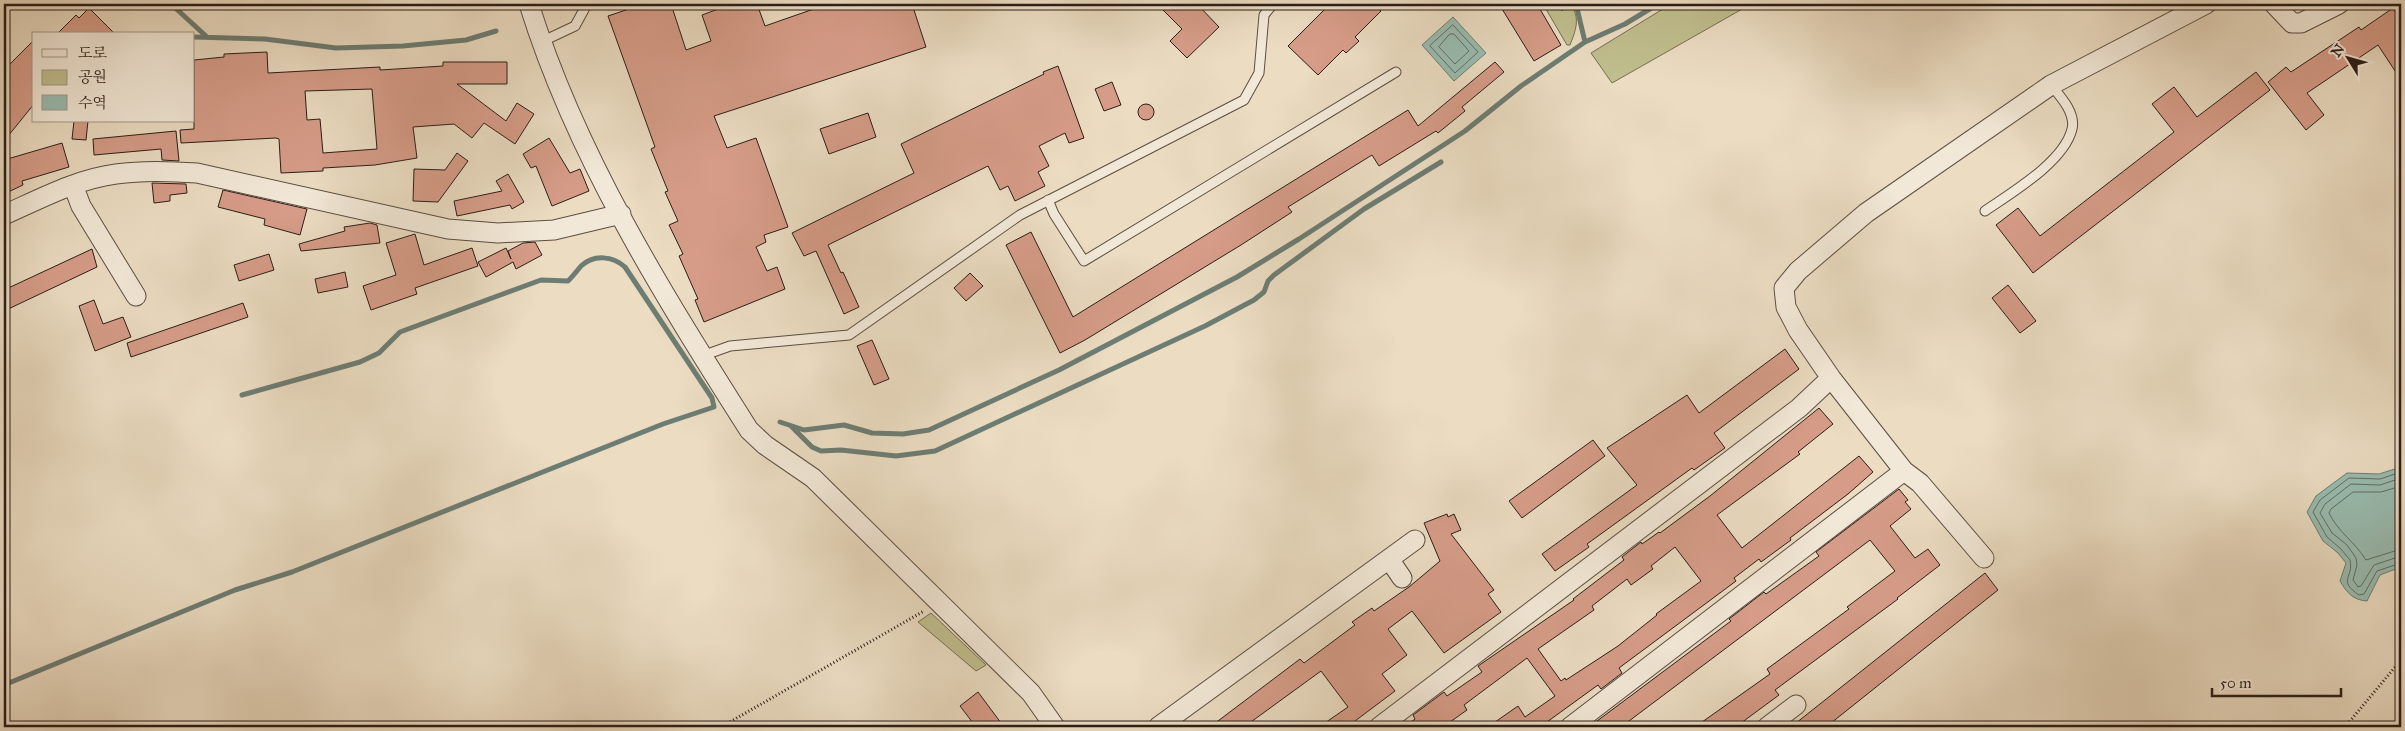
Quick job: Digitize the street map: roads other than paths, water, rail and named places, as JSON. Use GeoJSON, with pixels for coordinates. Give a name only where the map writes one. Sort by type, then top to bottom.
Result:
{"type":"FeatureCollection","features":[{"type":"Feature","properties":{"kind":"street"},"geometry":{"type":"LineString","coordinates":[[529,4],[541,42],[574,120],[644,261],[748,430],[765,445],[813,478],[1031,693],[1055,727]]}},
{"type":"Feature","properties":{"kind":"street"},"geometry":{"type":"LineString","coordinates":[[1984,558],[1920,483],[1904,471],[1830,378],[1798,330],[1786,307],[1784,288],[1798,271],[1866,213],[2051,85],[2206,4]]}},
{"type":"Feature","properties":{"kind":"street"},"geometry":{"type":"LineString","coordinates":[[2274,4],[2292,24],[2301,23],[2339,4]]}},
{"type":"Feature","properties":{"kind":"street"},"geometry":{"type":"LineString","coordinates":[[4,215],[73,185],[115,174],[163,170],[197,173],[448,229],[498,234],[554,230],[621,214]]}},
{"type":"Feature","properties":{"kind":"street"},"geometry":{"type":"LineString","coordinates":[[73,185],[81,206],[136,296]]}},
{"type":"Feature","properties":{"kind":"street"},"geometry":{"type":"LineString","coordinates":[[1379,727],[1799,408],[1830,378]]}},
{"type":"Feature","properties":{"kind":"street"},"geometry":{"type":"LineString","coordinates":[[1570,727],[1904,471]]}},
{"type":"Feature","properties":{"kind":"street"},"geometry":{"type":"LineString","coordinates":[[1158,727],[1415,540]]}},
{"type":"Feature","properties":{"kind":"street"},"geometry":{"type":"LineString","coordinates":[[1389,559],[1402,578]]}},
{"type":"Feature","properties":{"kind":"street"},"geometry":{"type":"LineString","coordinates":[[1766,727],[1796,705]]}},
{"type":"Feature","properties":{"kind":"lane"},"geometry":{"type":"LineString","coordinates":[[541,42],[575,26],[588,4]]}},
{"type":"Feature","properties":{"kind":"lane"},"geometry":{"type":"LineString","coordinates":[[702,356],[730,346],[849,335],[1020,215],[1244,100],[1258,73],[1264,15],[1273,4]]}},
{"type":"Feature","properties":{"kind":"lane"},"geometry":{"type":"LineString","coordinates":[[1048,200],[1054,214],[1084,261],[1396,72]]}},
{"type":"Feature","properties":{"kind":"lane"},"geometry":{"type":"LineString","coordinates":[[1985,211],[2031,178],[2060,152],[2072,128],[2068,106],[2051,85]]}},
{"type":"Feature","properties":{"kind":"water"},"geometry":{"type":"Polygon","coordinates":[[[1453,17],[1486,53],[1454,81],[1422,45],[1453,17]]]}},
{"type":"Feature","properties":{"kind":"water"},"geometry":{"type":"Polygon","coordinates":[[[2401,467],[2401,567],[2380,575],[2367,601],[2358,599],[2348,592],[2340,581],[2346,563],[2338,553],[2323,541],[2307,512],[2316,496],[2347,473],[2379,474],[2401,467]]]}},
{"type":"Feature","properties":{"kind":"waterway"},"geometry":{"type":"LineString","coordinates":[[171,4],[207,37]]}},
{"type":"Feature","properties":{"kind":"waterway"},"geometry":{"type":"LineString","coordinates":[[780,422],[804,430],[844,425],[872,433],[903,434],[929,430],[1059,370],[1237,277],[1465,131],[1521,86],[1585,42],[1576,4]]}},
{"type":"Feature","properties":{"kind":"waterway"},"geometry":{"type":"LineString","coordinates":[[1585,42],[1625,24],[1658,4]]}},
{"type":"Feature","properties":{"kind":"waterway"},"geometry":{"type":"LineString","coordinates":[[195,37],[265,39],[336,48],[403,46],[466,40],[496,31]]}},
{"type":"Feature","properties":{"kind":"waterway"},"geometry":{"type":"LineString","coordinates":[[791,426],[812,447],[821,451],[841,450],[896,456],[935,451],[1205,326],[1254,300],[1264,292],[1268,281],[1274,275],[1364,209],[1441,162]]}},
{"type":"Feature","properties":{"kind":"waterway"},"geometry":{"type":"LineString","coordinates":[[4,685],[235,590],[292,572],[663,424],[714,407],[712,398],[625,267],[620,263],[603,258],[586,262],[568,281],[541,280],[400,332],[379,353],[360,362],[242,395]]}}]}
